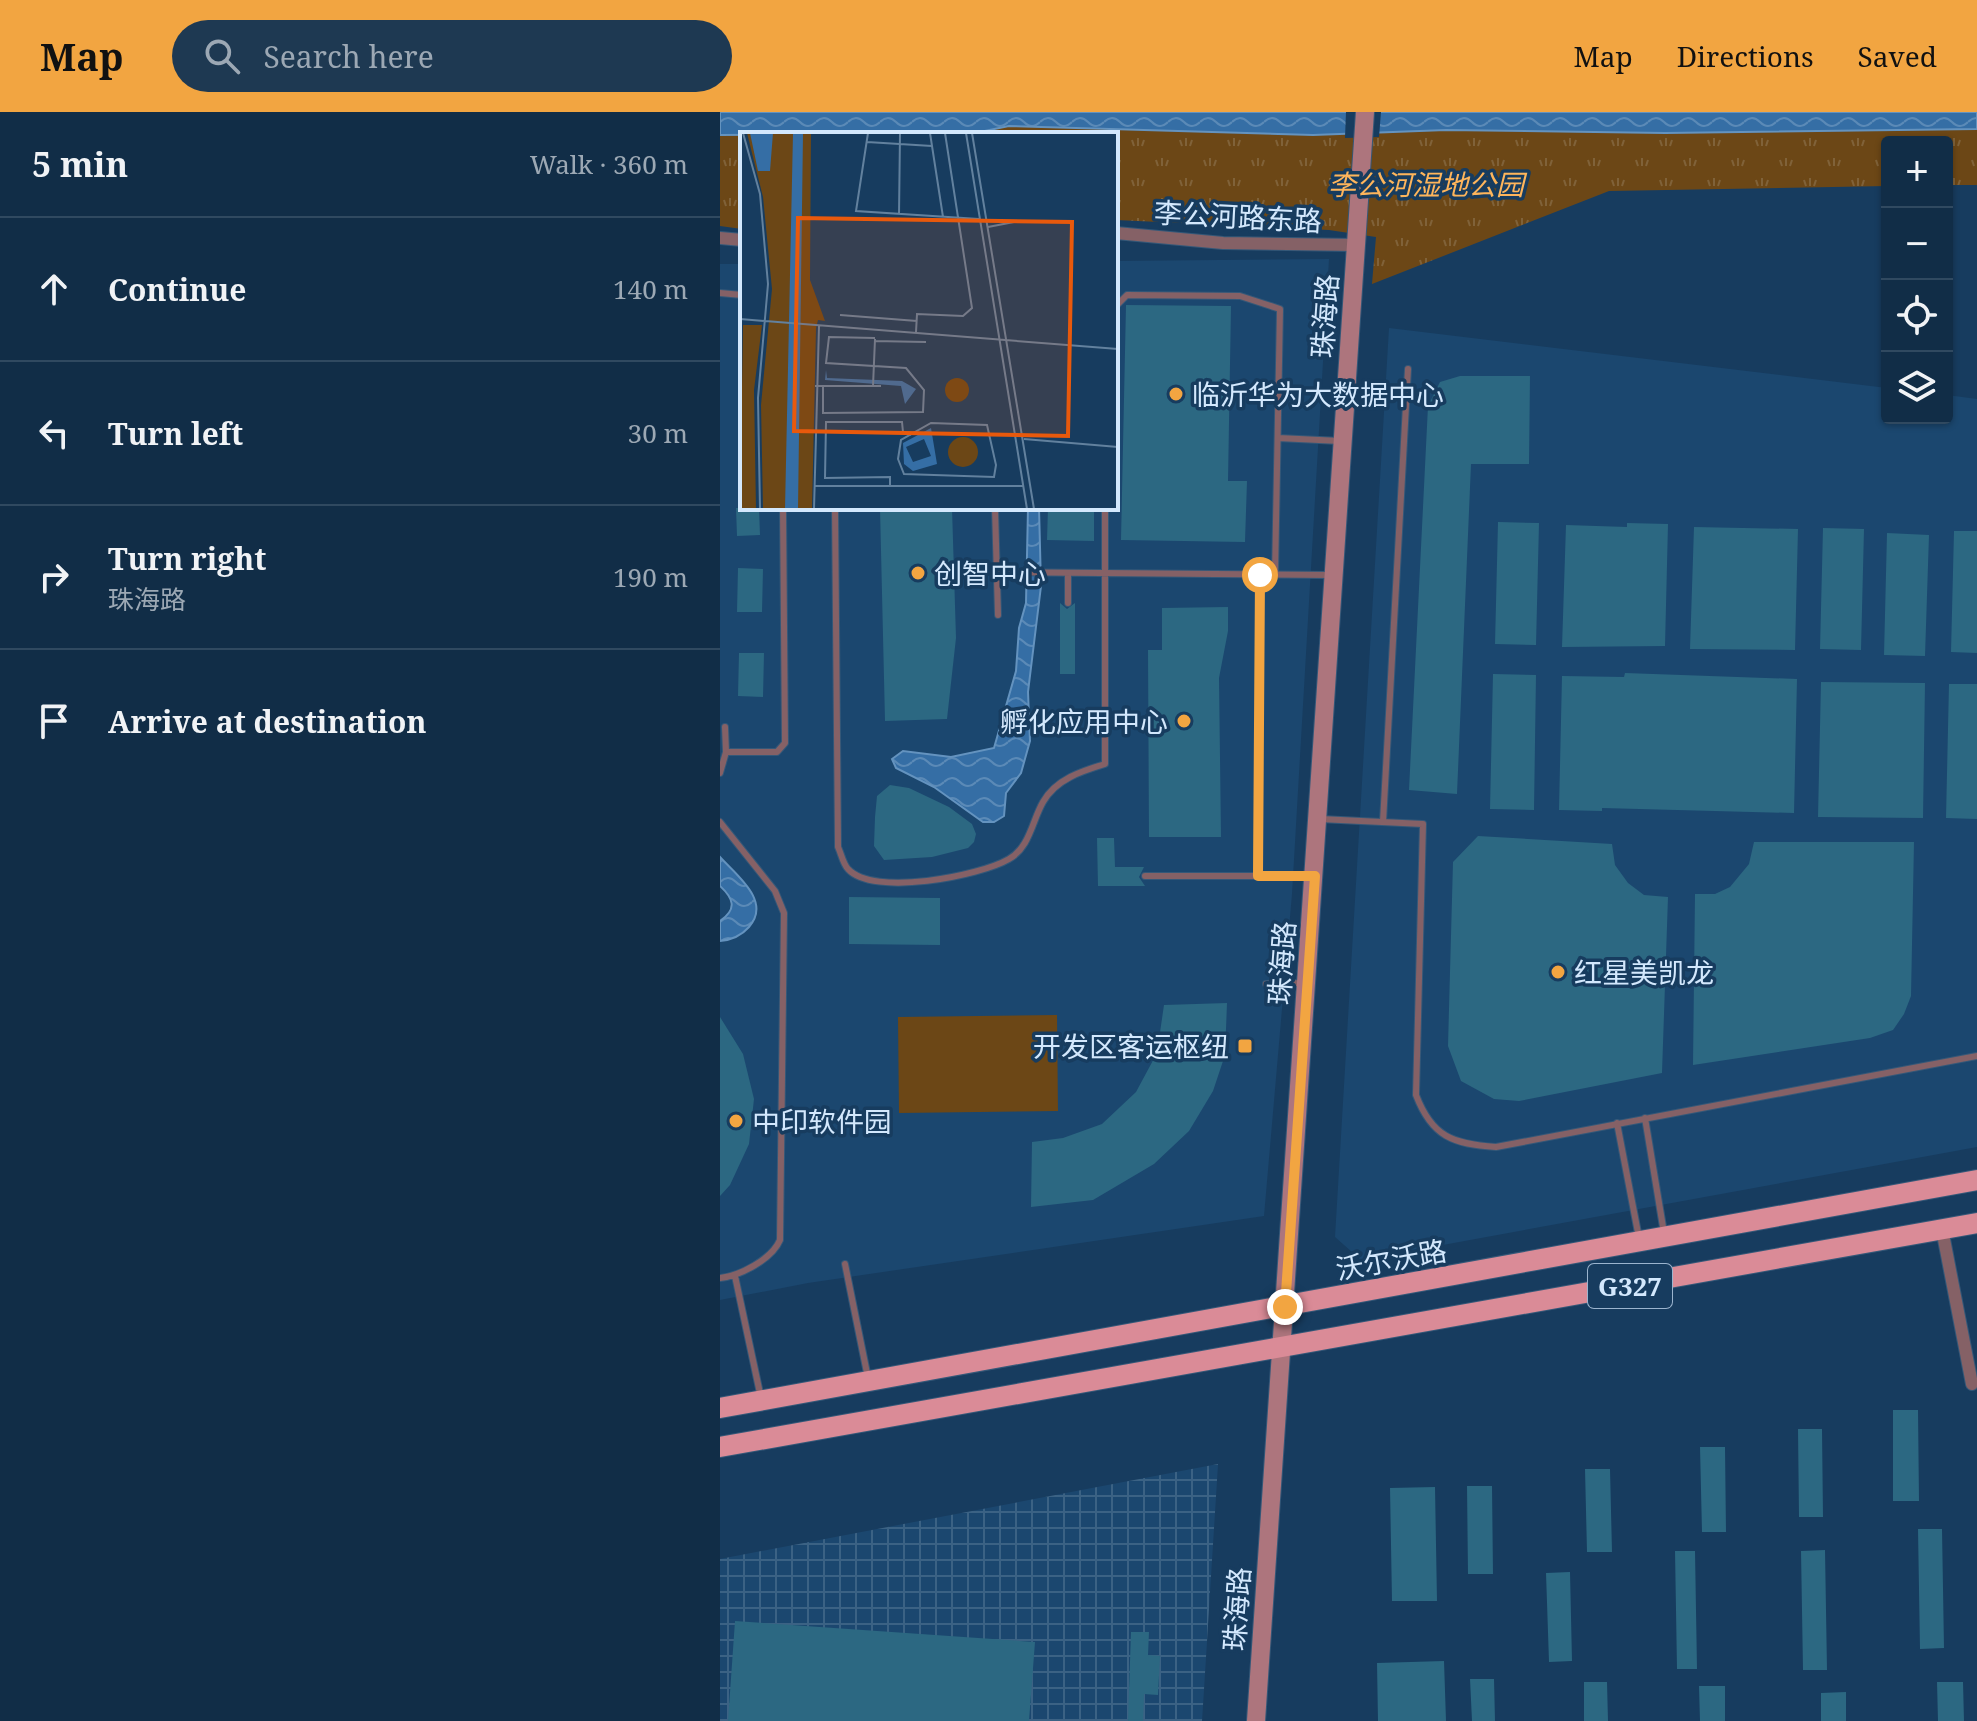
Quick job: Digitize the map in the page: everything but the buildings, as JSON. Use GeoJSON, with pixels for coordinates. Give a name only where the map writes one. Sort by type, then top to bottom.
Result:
{"type":"FeatureCollection","features":[{"type":"Feature","properties":{"kind":"highway","name":"沃尔沃路"},"geometry":{"type":"LineString","coordinates":[[720,1408],[1977,1180]]}},
{"type":"Feature","properties":{"kind":"highway","name":"G327"},"geometry":{"type":"LineString","coordinates":[[720,1447],[1977,1223]]}},
{"type":"Feature","properties":{"kind":"main road","name":"珠海路"},"geometry":{"type":"LineString","coordinates":[[1256,1721],[1365,112]]}},
{"type":"Feature","properties":{"kind":"street","name":"李公河路东路"},"geometry":{"type":"LineString","coordinates":[[1118,233],[1223,243],[1357,245]]}},
{"type":"Feature","properties":{"kind":"street"},"geometry":{"type":"LineString","coordinates":[[720,238],[740,240]]}},
{"type":"Feature","properties":{"kind":"street"},"geometry":{"type":"LineString","coordinates":[[1942,1229],[1972,1384]]}},
{"type":"Feature","properties":{"kind":"lane"},"geometry":{"type":"LineString","coordinates":[[720,293],[740,295]]}},
{"type":"Feature","properties":{"kind":"lane"},"geometry":{"type":"LineString","coordinates":[[1118,304],[1127,295],[1240,296],[1280,309],[1275,575]]}},
{"type":"Feature","properties":{"kind":"lane"},"geometry":{"type":"LineString","coordinates":[[1383,822],[1408,369]]}},
{"type":"Feature","properties":{"kind":"lane"},"geometry":{"type":"LineString","coordinates":[[1278,438],[1344,441]]}},
{"type":"Feature","properties":{"kind":"lane"},"geometry":{"type":"LineString","coordinates":[[726,752],[777,752],[785,743],[783,510]]}},
{"type":"Feature","properties":{"kind":"lane"},"geometry":{"type":"LineString","coordinates":[[835,510],[838,847],[847,869],[861,878],[892,882],[978,873],[1012,858],[1032,831],[1043,801],[1058,785],[1079,772],[1105,764],[1105,510]]}},
{"type":"Feature","properties":{"kind":"lane"},"geometry":{"type":"LineString","coordinates":[[995,510],[998,615]]}},
{"type":"Feature","properties":{"kind":"lane"},"geometry":{"type":"LineString","coordinates":[[997,572],[1335,575]]}},
{"type":"Feature","properties":{"kind":"lane"},"geometry":{"type":"LineString","coordinates":[[1068,573],[1068,603]]}},
{"type":"Feature","properties":{"kind":"lane"},"geometry":{"type":"LineString","coordinates":[[1258,876],[1260,575]]}},
{"type":"Feature","properties":{"kind":"lane"},"geometry":{"type":"LineString","coordinates":[[720,773],[726,752],[725,727]]}},
{"type":"Feature","properties":{"kind":"lane"},"geometry":{"type":"LineString","coordinates":[[1318,818],[1423,824],[1416,1095],[1425,1117],[1441,1133],[1463,1145],[1496,1147],[1977,1056]]}},
{"type":"Feature","properties":{"kind":"lane"},"geometry":{"type":"LineString","coordinates":[[720,822],[775,891],[784,913],[780,1240],[771,1252],[735,1276],[720,1278]]}},
{"type":"Feature","properties":{"kind":"lane"},"geometry":{"type":"LineString","coordinates":[[1145,876],[1315,876]]}},
{"type":"Feature","properties":{"kind":"lane"},"geometry":{"type":"LineString","coordinates":[[1266,984],[1307,983]]}},
{"type":"Feature","properties":{"kind":"lane"},"geometry":{"type":"LineString","coordinates":[[1645,1118],[1665,1237]]}},
{"type":"Feature","properties":{"kind":"lane"},"geometry":{"type":"LineString","coordinates":[[1617,1123],[1640,1242]]}},
{"type":"Feature","properties":{"kind":"lane"},"geometry":{"type":"LineString","coordinates":[[845,1264],[868,1381]]}},
{"type":"Feature","properties":{"kind":"lane"},"geometry":{"type":"LineString","coordinates":[[735,1276],[762,1400]]}},
{"type":"Feature","properties":{"kind":"shaded area"},"geometry":{"type":"Polygon","coordinates":[[[1329,259],[1292,894],[1264,1216],[808,1283],[720,1300],[720,264],[740,264],[740,510],[1118,510],[1118,261],[1329,259]]]}},
{"type":"Feature","properties":{"kind":"shaded area"},"geometry":{"type":"Polygon","coordinates":[[[1389,328],[1881,387],[1881,424],[1953,424],[1953,396],[1977,399],[1977,1147],[1361,1260],[1335,1237],[1389,328]]]}},
{"type":"Feature","properties":{"kind":"shaded area"},"geometry":{"type":"Polygon","coordinates":[[[1218,1464],[1202,1721],[720,1721],[720,1559],[1218,1464]]]}},
{"type":"Feature","properties":{"kind":"green space","name":"李公河湿地公园"},"geometry":{"type":"Polygon","coordinates":[[[720,112],[1977,112],[1977,185],[1953,185],[1953,136],[1881,136],[1881,186],[1609,191],[1372,284],[1376,237],[1329,230],[1118,220],[1118,132],[740,132],[740,229],[720,226],[720,112]]]}},
{"type":"Feature","properties":{"kind":"green space"},"geometry":{"type":"Polygon","coordinates":[[[1057,1015],[1058,1111],[899,1113],[898,1017],[1057,1015]]]}},
{"type":"Feature","properties":{"kind":"water"},"geometry":{"type":"Polygon","coordinates":[[[720,112],[1977,112],[1977,129],[1665,133],[1446,130],[1313,135],[1009,126],[980,132],[740,132],[740,135],[720,135],[720,112]]]}},
{"type":"Feature","properties":{"kind":"water"},"geometry":{"type":"Polygon","coordinates":[[[1028,510],[1039,510],[1041,586],[1028,692],[1030,741],[1021,773],[1006,793],[1004,816],[994,822],[983,822],[934,787],[896,768],[892,759],[903,751],[951,757],[994,748],[1016,671],[1019,628],[1026,603],[1028,510]]]}},
{"type":"Feature","properties":{"kind":"water"},"geometry":{"type":"Polygon","coordinates":[[[720,857],[749,889],[756,908],[755,917],[746,930],[736,937],[720,941],[720,921],[726,917],[732,904],[720,886],[720,857]]]}},
{"type":"Feature","properties":{"kind":"pier"},"geometry":{"type":"Polygon","coordinates":[[[1346,112],[1381,112],[1379,137],[1345,138],[1346,112]]]}},
{"type":"Feature","properties":{"kind":"place","name":"临沂华为大数据中心"},"geometry":{"type":"Point","coordinates":[1176,394]}},
{"type":"Feature","properties":{"kind":"place","name":"创智中心"},"geometry":{"type":"Point","coordinates":[918,573]}},
{"type":"Feature","properties":{"kind":"place","name":"孵化应用中心"},"geometry":{"type":"Point","coordinates":[1184,721]}},
{"type":"Feature","properties":{"kind":"place","name":"红星美凯龙"},"geometry":{"type":"Point","coordinates":[1558,972]}},
{"type":"Feature","properties":{"kind":"place","name":"开发区客运枢纽"},"geometry":{"type":"Point","coordinates":[1245,1046]}},
{"type":"Feature","properties":{"kind":"place","name":"中印软件园"},"geometry":{"type":"Point","coordinates":[736,1121]}},
{"type":"Feature","properties":{"kind":"route"},"geometry":{"type":"LineString","coordinates":[[1260,575],[1258,876],[1315,876],[1285,1307]]}}]}
